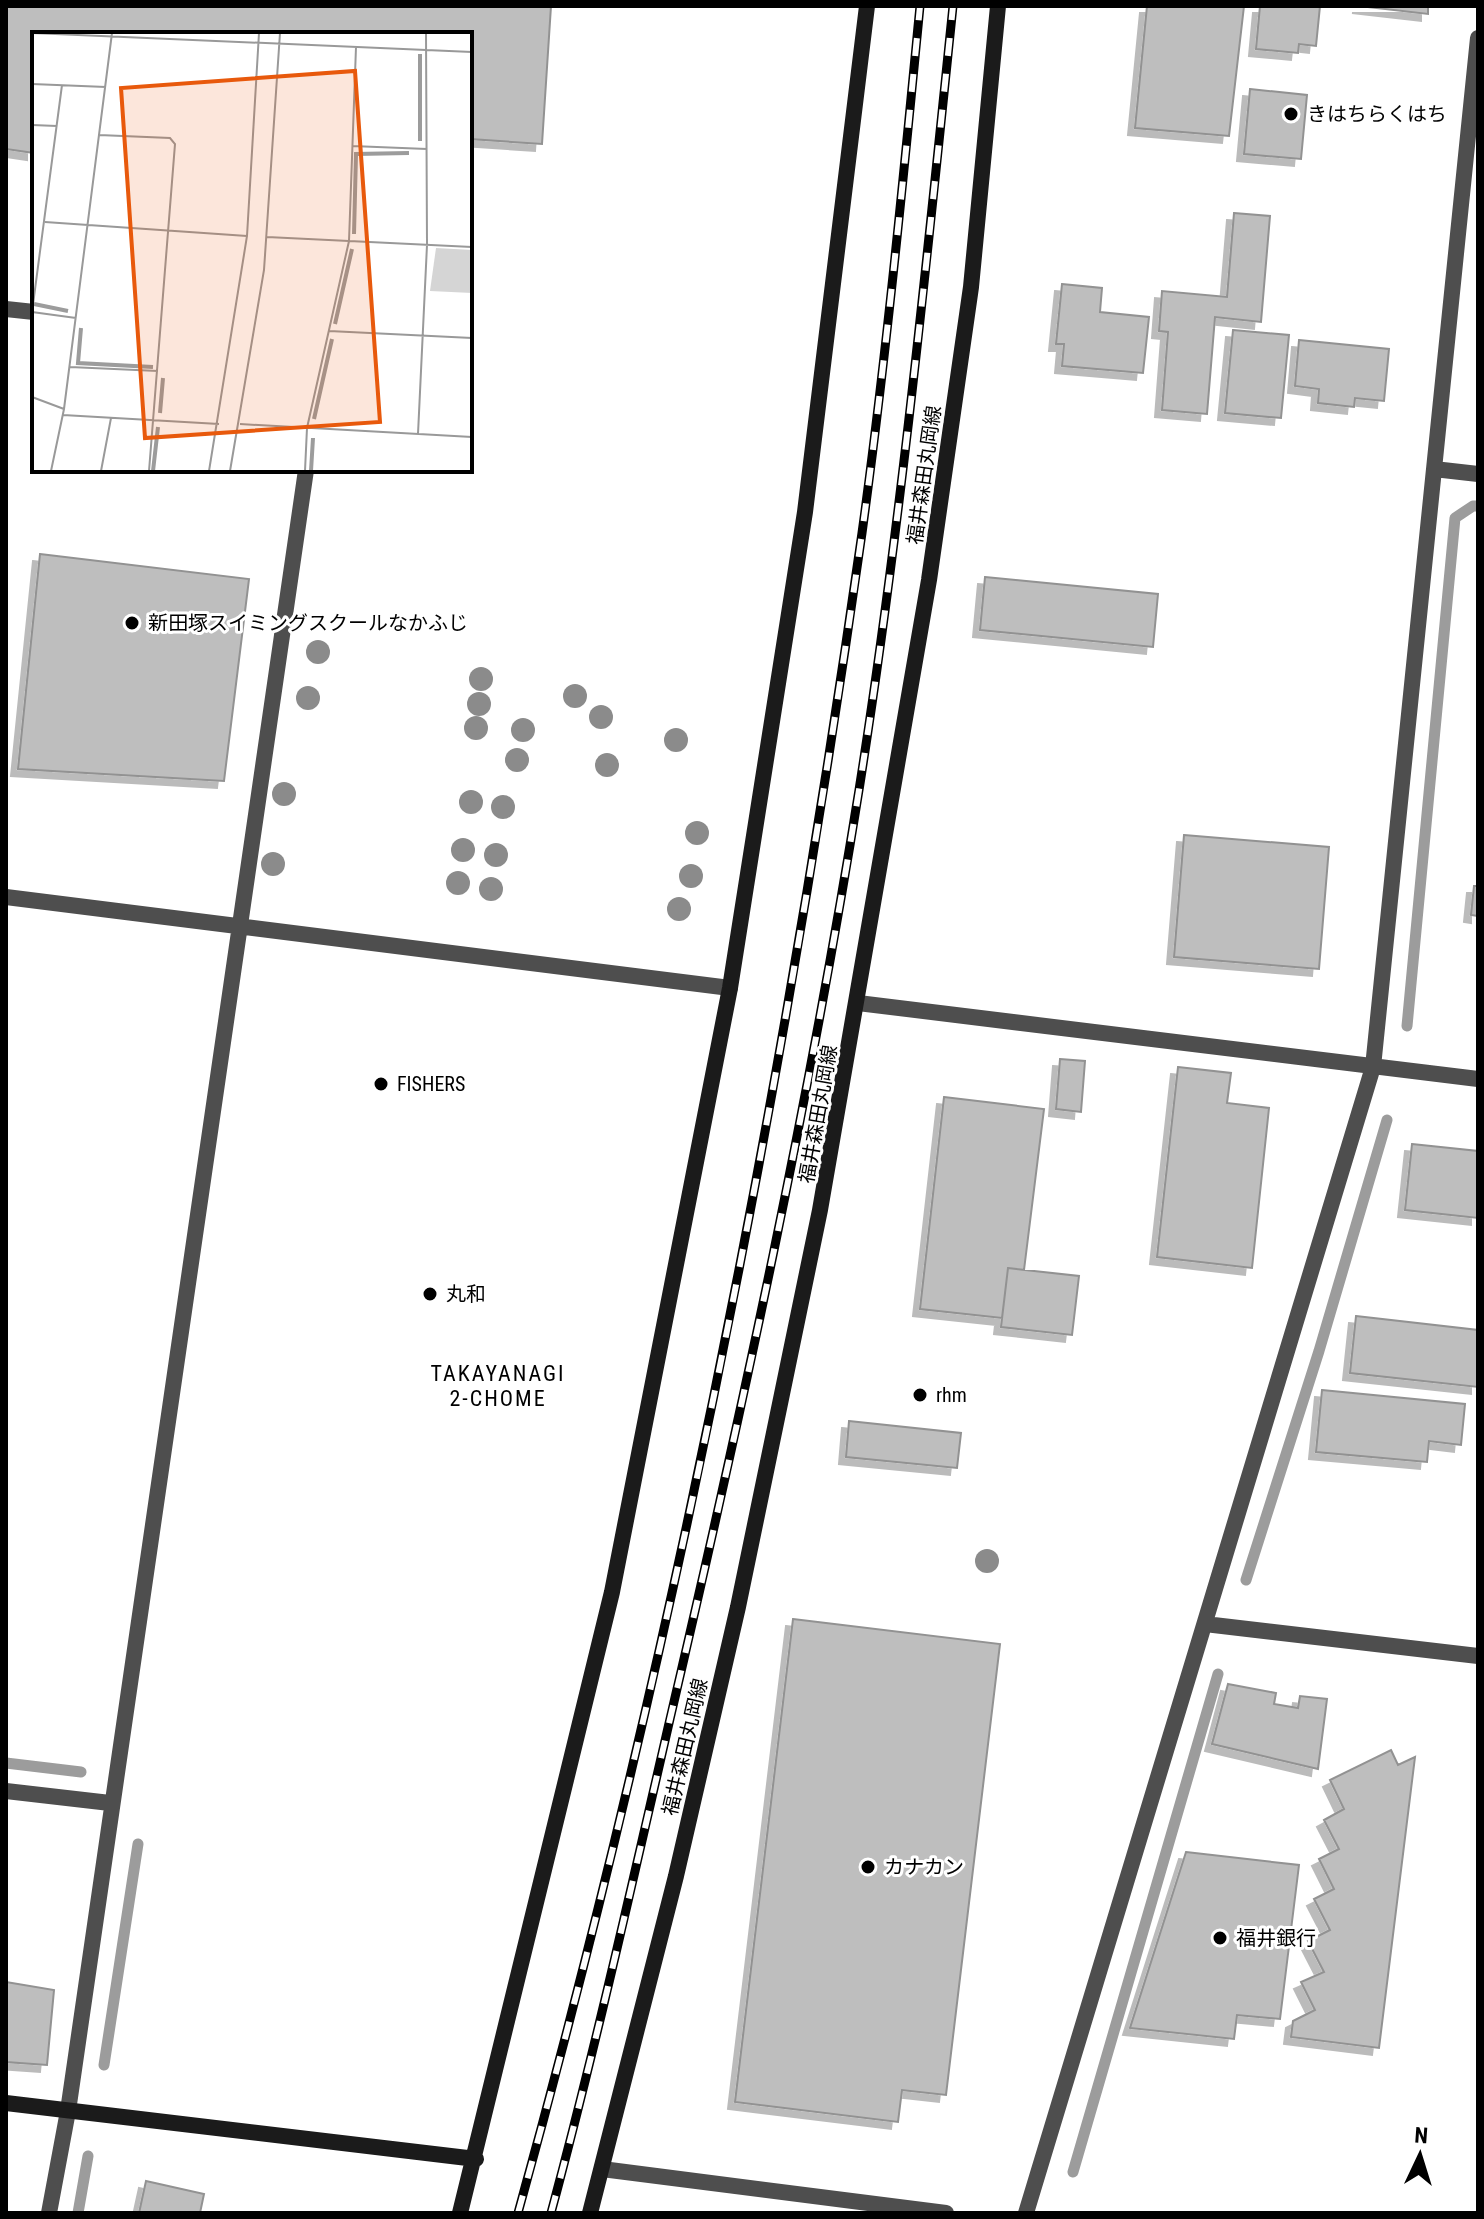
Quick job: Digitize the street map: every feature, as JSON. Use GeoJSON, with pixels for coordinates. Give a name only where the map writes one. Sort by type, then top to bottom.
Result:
{"type":"FeatureCollection","features":[{"type":"Feature","properties":{"kind":"main road"},"geometry":{"type":"LineString","coordinates":[[460,2213],[476,2159],[612,1592],[730,988],[805,512],[867,6]]}},
{"type":"Feature","properties":{"kind":"main road","name":"福井森田丸岡線"},"geometry":{"type":"LineString","coordinates":[[590,2213],[676,1876],[738,1607],[820,1210],[929,580],[971,287],[998,6]]}},
{"type":"Feature","properties":{"kind":"main road"},"geometry":{"type":"LineString","coordinates":[[6,2103],[476,2159]]}},
{"type":"Feature","properties":{"kind":"street"},"geometry":{"type":"LineString","coordinates":[[1026,2213],[1373,1067],[1478,38]]}},
{"type":"Feature","properties":{"kind":"street"},"geometry":{"type":"LineString","coordinates":[[6,309],[32,312]]}},
{"type":"Feature","properties":{"kind":"street"},"geometry":{"type":"LineString","coordinates":[[1434,469],[1478,474]]}},
{"type":"Feature","properties":{"kind":"street"},"geometry":{"type":"LineString","coordinates":[[49,2213],[68,2111],[110,1803],[306,472]]}},
{"type":"Feature","properties":{"kind":"street"},"geometry":{"type":"LineString","coordinates":[[6,897],[730,988]]}},
{"type":"Feature","properties":{"kind":"street"},"geometry":{"type":"LineString","coordinates":[[858,1003],[1478,1079]]}},
{"type":"Feature","properties":{"kind":"street"},"geometry":{"type":"LineString","coordinates":[[1205,1624],[1478,1656]]}},
{"type":"Feature","properties":{"kind":"street"},"geometry":{"type":"LineString","coordinates":[[6,1791],[110,1803]]}},
{"type":"Feature","properties":{"kind":"street"},"geometry":{"type":"LineString","coordinates":[[602,2169],[946,2213]]}},
{"type":"Feature","properties":{"kind":"building"},"geometry":{"type":"Polygon","coordinates":[[[6,6],[551,6],[542,144],[472,139],[472,32],[32,32],[32,153],[6,149],[6,6]]]}},
{"type":"Feature","properties":{"kind":"building"},"geometry":{"type":"Polygon","coordinates":[[[1147,6],[1244,6],[1229,136],[1135,128],[1147,6]]]}},
{"type":"Feature","properties":{"kind":"building"},"geometry":{"type":"Polygon","coordinates":[[[1260,6],[1320,6],[1316,46],[1299,44],[1298,53],[1256,49],[1260,6]]]}},
{"type":"Feature","properties":{"kind":"building"},"geometry":{"type":"Polygon","coordinates":[[[1359,6],[1428,6],[1428,14],[1359,6]]]}},
{"type":"Feature","properties":{"kind":"building"},"geometry":{"type":"Polygon","coordinates":[[[1250,89],[1307,95],[1301,159],[1244,154],[1250,89]]]}},
{"type":"Feature","properties":{"kind":"building"},"geometry":{"type":"Polygon","coordinates":[[[1234,213],[1270,216],[1261,322],[1215,317],[1207,414],[1162,410],[1168,332],[1159,331],[1162,291],[1227,297],[1234,213]]]}},
{"type":"Feature","properties":{"kind":"building"},"geometry":{"type":"Polygon","coordinates":[[[1062,284],[1102,288],[1100,312],[1149,317],[1143,373],[1062,366],[1064,344],[1056,344],[1062,284]]]}},
{"type":"Feature","properties":{"kind":"building"},"geometry":{"type":"Polygon","coordinates":[[[1233,330],[1289,335],[1281,418],[1225,413],[1233,330]]]}},
{"type":"Feature","properties":{"kind":"building"},"geometry":{"type":"Polygon","coordinates":[[[1299,340],[1389,349],[1384,401],[1355,398],[1354,407],[1318,403],[1319,389],[1295,386],[1299,340]]]}},
{"type":"Feature","properties":{"kind":"building"},"geometry":{"type":"Polygon","coordinates":[[[40,554],[249,579],[224,781],[18,769],[40,554]]]}},
{"type":"Feature","properties":{"kind":"building"},"geometry":{"type":"Polygon","coordinates":[[[985,577],[1158,594],[1153,647],[980,630],[985,577]]]}},
{"type":"Feature","properties":{"kind":"building"},"geometry":{"type":"Polygon","coordinates":[[[1184,835],[1329,847],[1319,969],[1174,957],[1184,835]]]}},
{"type":"Feature","properties":{"kind":"building"},"geometry":{"type":"Polygon","coordinates":[[[1474,886],[1478,886],[1478,916],[1471,915],[1474,886]]]}},
{"type":"Feature","properties":{"kind":"building"},"geometry":{"type":"Polygon","coordinates":[[[1060,1059],[1085,1061],[1081,1112],[1056,1109],[1060,1059]]]}},
{"type":"Feature","properties":{"kind":"building"},"geometry":{"type":"Polygon","coordinates":[[[1178,1067],[1231,1073],[1227,1103],[1269,1108],[1252,1268],[1157,1257],[1178,1067]]]}},
{"type":"Feature","properties":{"kind":"building"},"geometry":{"type":"Polygon","coordinates":[[[944,1097],[1044,1109],[1024,1270],[1008,1268],[1002,1318],[920,1309],[944,1097]]]}},
{"type":"Feature","properties":{"kind":"building"},"geometry":{"type":"Polygon","coordinates":[[[1412,1144],[1478,1151],[1478,1218],[1405,1210],[1412,1144]]]}},
{"type":"Feature","properties":{"kind":"building"},"geometry":{"type":"Polygon","coordinates":[[[1008,1268],[1079,1276],[1072,1335],[1001,1327],[1008,1268]]]}},
{"type":"Feature","properties":{"kind":"building"},"geometry":{"type":"Polygon","coordinates":[[[1356,1316],[1478,1330],[1478,1387],[1350,1373],[1356,1316]]]}},
{"type":"Feature","properties":{"kind":"building"},"geometry":{"type":"Polygon","coordinates":[[[1322,1390],[1465,1404],[1461,1445],[1429,1441],[1427,1462],[1316,1452],[1322,1390]]]}},
{"type":"Feature","properties":{"kind":"building"},"geometry":{"type":"Polygon","coordinates":[[[849,1421],[961,1433],[957,1468],[846,1457],[849,1421]]]}},
{"type":"Feature","properties":{"kind":"building","name":"カナカン"},"geometry":{"type":"Polygon","coordinates":[[[793,1619],[1000,1644],[946,2095],[902,2090],[898,2122],[735,2102],[793,1619]]]}},
{"type":"Feature","properties":{"kind":"building"},"geometry":{"type":"Polygon","coordinates":[[[1228,1684],[1276,1693],[1274,1704],[1298,1708],[1300,1696],[1327,1699],[1318,1769],[1212,1744],[1228,1684]]]}},
{"type":"Feature","properties":{"kind":"building"},"geometry":{"type":"Polygon","coordinates":[[[1391,1750],[1398,1765],[1415,1757],[1379,2048],[1291,2037],[1293,2021],[1315,2010],[1301,1982],[1324,1972],[1308,1941],[1330,1930],[1314,1899],[1334,1889],[1319,1859],[1339,1849],[1324,1820],[1344,1809],[1330,1780],[1391,1750]]]}},
{"type":"Feature","properties":{"kind":"building"},"geometry":{"type":"Polygon","coordinates":[[[1186,1852],[1299,1865],[1280,2019],[1237,2015],[1234,2039],[1130,2028],[1186,1852]]]}},
{"type":"Feature","properties":{"kind":"building"},"geometry":{"type":"Polygon","coordinates":[[[6,1982],[54,1990],[47,2065],[6,2062],[6,1982]]]}},
{"type":"Feature","properties":{"kind":"building"},"geometry":{"type":"Polygon","coordinates":[[[146,2181],[204,2194],[200,2213],[139,2213],[146,2181]]]}},
{"type":"Feature","properties":{"kind":"waterway"},"geometry":{"type":"LineString","coordinates":[[1407,1026],[1455,518],[1478,506]]}},
{"type":"Feature","properties":{"kind":"waterway"},"geometry":{"type":"LineString","coordinates":[[1246,1580],[1319,1351],[1387,1120]]}},
{"type":"Feature","properties":{"kind":"waterway"},"geometry":{"type":"LineString","coordinates":[[1073,2172],[1218,1674]]}},
{"type":"Feature","properties":{"kind":"waterway"},"geometry":{"type":"LineString","coordinates":[[6,1763],[81,1772]]}},
{"type":"Feature","properties":{"kind":"waterway"},"geometry":{"type":"LineString","coordinates":[[104,2065],[138,1844]]}},
{"type":"Feature","properties":{"kind":"waterway"},"geometry":{"type":"LineString","coordinates":[[78,2213],[88,2156]]}},
{"type":"Feature","properties":{"kind":"railway"},"geometry":{"type":"LineString","coordinates":[[518,2213],[625,1798],[673,1589],[758,1168],[831,745],[862,533],[901,204],[920,6]]}},
{"type":"Feature","properties":{"kind":"railway"},"geometry":{"type":"LineString","coordinates":[[551,2213],[613,1967],[723,1488],[773,1256],[818,1024],[859,790],[887,595],[953,6]]}},
{"type":"Feature","properties":{"kind":"place","name":"きはちらくはち"},"geometry":{"type":"Point","coordinates":[1291,114]}},
{"type":"Feature","properties":{"kind":"place","name":"新田塚スイミングスクールなかふじ"},"geometry":{"type":"Point","coordinates":[132,623]}},
{"type":"Feature","properties":{"kind":"place","name":"FISHERS"},"geometry":{"type":"Point","coordinates":[381,1084]}},
{"type":"Feature","properties":{"kind":"place","name":"丸和"},"geometry":{"type":"Point","coordinates":[430,1294]}},
{"type":"Feature","properties":{"kind":"place","name":"rhm"},"geometry":{"type":"Point","coordinates":[920,1395]}},
{"type":"Feature","properties":{"kind":"place","name":"カナカン"},"geometry":{"type":"Point","coordinates":[868,1867]}},
{"type":"Feature","properties":{"kind":"place","name":"福井銀行"},"geometry":{"type":"Point","coordinates":[1220,1938]}},
{"type":"Feature","properties":{"kind":"district","name":"TAKAYANAGI 2-CHOME"},"geometry":{"type":"Point","coordinates":[498,1386]}}]}
